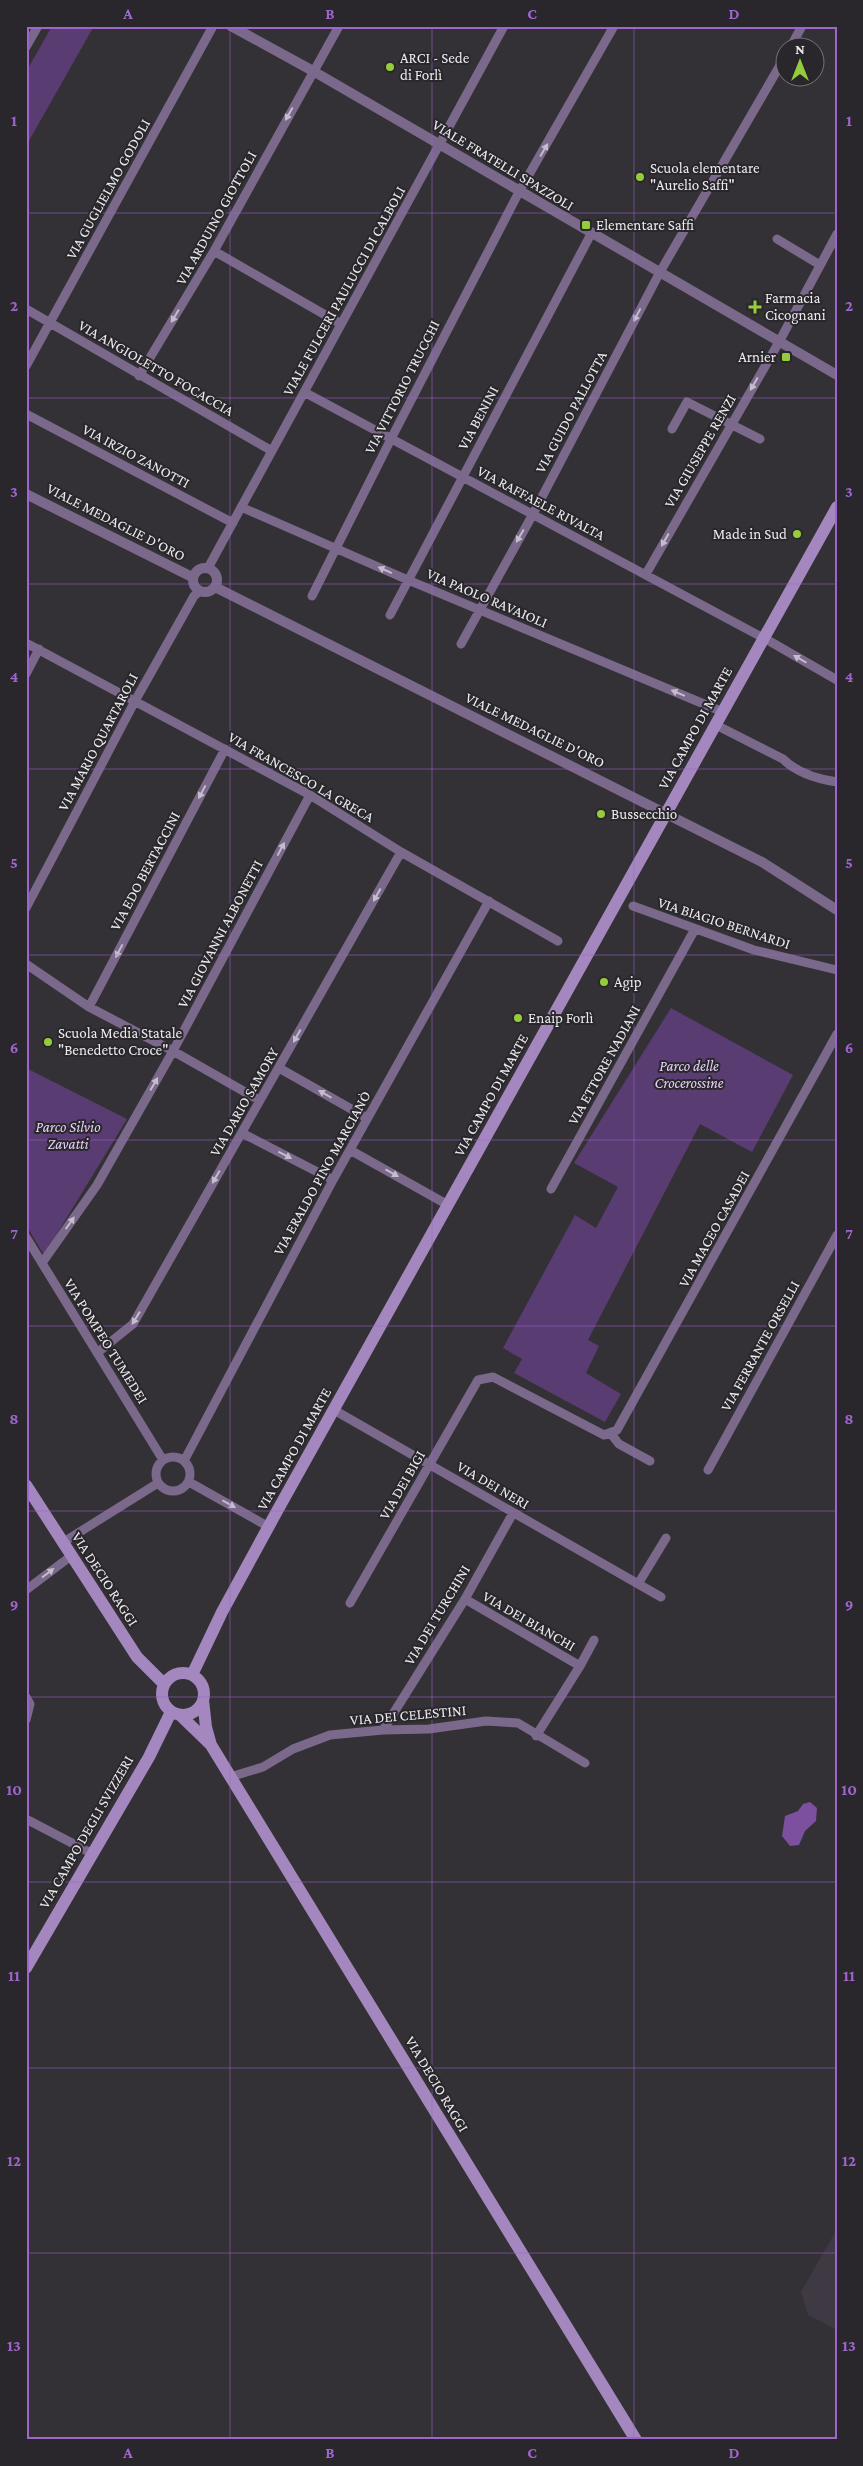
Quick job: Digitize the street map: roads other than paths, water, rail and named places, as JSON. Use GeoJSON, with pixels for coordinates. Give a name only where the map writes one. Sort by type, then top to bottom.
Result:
{"type":"FeatureCollection","features":[{"type":"Feature","properties":{"kind":"main road","name":"VIA CAMPO DI MARTE"},"geometry":{"type":"LineString","coordinates":[[192,1675],[222,1612],[837,507]]}},
{"type":"Feature","properties":{"kind":"main road","name":"VIA DECIO RAGGI"},"geometry":{"type":"LineString","coordinates":[[26,1485],[137,1657],[164,1684]]}},
{"type":"Feature","properties":{"kind":"main road"},"geometry":{"type":"LineString","coordinates":[[179,1673],[192,1675],[201,1682],[204,1700],[197,1710],[186,1715],[175,1714],[167,1708],[162,1696],[164,1684],[168,1679],[179,1673]]}},
{"type":"Feature","properties":{"kind":"main road","name":"VIA DECIO RAGGI"},"geometry":{"type":"LineString","coordinates":[[204,1700],[206,1727],[211,1745],[636,2440]]}},
{"type":"Feature","properties":{"kind":"main road","name":"VIA DECIO RAGGI"},"geometry":{"type":"LineString","coordinates":[[175,1714],[211,1745]]}},
{"type":"Feature","properties":{"kind":"main road","name":"VIA CAMPO DEGLI SVIZZERI"},"geometry":{"type":"LineString","coordinates":[[26,1968],[91,1853],[175,1714]]}},
{"type":"Feature","properties":{"kind":"street"},"geometry":{"type":"LineString","coordinates":[[26,47],[29,36],[38,26]]}},
{"type":"Feature","properties":{"kind":"street","name":"VIA GUGLIELMO GODOLI"},"geometry":{"type":"LineString","coordinates":[[26,366],[213,26]]}},
{"type":"Feature","properties":{"kind":"street","name":"VIALE FRATELLI SPAZZOLI"},"geometry":{"type":"LineString","coordinates":[[231,26],[313,71],[837,375]]}},
{"type":"Feature","properties":{"kind":"street","name":"VIA ARDUINO GIOTTOLI"},"geometry":{"type":"LineString","coordinates":[[139,376],[214,251],[339,26]]}},
{"type":"Feature","properties":{"kind":"street","name":"VIALE FULCERI PAULUCCI DI CALBOLI"},"geometry":{"type":"LineString","coordinates":[[208,568],[504,26]]}},
{"type":"Feature","properties":{"kind":"street","name":"VIA VITTORIO TRUCCHI"},"geometry":{"type":"LineString","coordinates":[[312,596],[392,437],[520,192],[614,26]]}},
{"type":"Feature","properties":{"kind":"street"},"geometry":{"type":"LineString","coordinates":[[795,38],[802,26]]}},
{"type":"Feature","properties":{"kind":"street","name":"VIA GUIDO PALLOTTA"},"geometry":{"type":"LineString","coordinates":[[461,644],[660,272],[776,72]]}},
{"type":"Feature","properties":{"kind":"street","name":"VIA BENINI"},"geometry":{"type":"LineString","coordinates":[[390,615],[591,234]]}},
{"type":"Feature","properties":{"kind":"street","name":"VIA GIUSEPPE RENZI"},"geometry":{"type":"LineString","coordinates":[[646,574],[779,342],[837,234]]}},
{"type":"Feature","properties":{"kind":"street"},"geometry":{"type":"LineString","coordinates":[[777,239],[820,265]]}},
{"type":"Feature","properties":{"kind":"street"},"geometry":{"type":"LineString","coordinates":[[214,251],[341,324]]}},
{"type":"Feature","properties":{"kind":"street","name":"VIA ANGIOLETTO FOCACCIA"},"geometry":{"type":"LineString","coordinates":[[26,309],[139,376],[272,451]]}},
{"type":"Feature","properties":{"kind":"street","name":"VIA RAFFAELE RIVALTA"},"geometry":{"type":"LineString","coordinates":[[304,392],[392,437],[646,574],[837,680]]}},
{"type":"Feature","properties":{"kind":"street"},"geometry":{"type":"LineString","coordinates":[[672,429],[687,402],[760,439]]}},
{"type":"Feature","properties":{"kind":"street","name":"VIA IRZIO ZANOTTI"},"geometry":{"type":"LineString","coordinates":[[26,414],[233,523]]}},
{"type":"Feature","properties":{"kind":"street","name":"VIALE MEDAGLIE D'ORO"},"geometry":{"type":"LineString","coordinates":[[26,494],[192,577]]}},
{"type":"Feature","properties":{"kind":"street","name":"VIA PAOLO RAVAIOLI"},"geometry":{"type":"LineString","coordinates":[[242,507],[408,580],[723,712]]}},
{"type":"Feature","properties":{"kind":"street"},"geometry":{"type":"LineString","coordinates":[[208,568],[216,576],[215,587],[206,593],[199,592],[193,586],[192,577],[200,569],[208,568]]}},
{"type":"Feature","properties":{"kind":"street","name":"VIALE MEDAGLIE D'ORO"},"geometry":{"type":"LineString","coordinates":[[215,587],[762,862],[837,910]]}},
{"type":"Feature","properties":{"kind":"street","name":"VIA MARIO QUARTAROLI"},"geometry":{"type":"LineString","coordinates":[[26,908],[135,701],[194,596],[199,592]]}},
{"type":"Feature","properties":{"kind":"street","name":"VIA FRANCESCO LA GRECA"},"geometry":{"type":"LineString","coordinates":[[26,643],[310,795],[401,852],[558,941]]}},
{"type":"Feature","properties":{"kind":"street"},"geometry":{"type":"LineString","coordinates":[[26,674],[39,649]]}},
{"type":"Feature","properties":{"kind":"street"},"geometry":{"type":"LineString","coordinates":[[716,725],[783,759],[791,767],[818,778],[837,782]]}},
{"type":"Feature","properties":{"kind":"street","name":"VIA EDO BERTACCINI"},"geometry":{"type":"LineString","coordinates":[[89,1007],[225,749]]}},
{"type":"Feature","properties":{"kind":"street","name":"VIA GIOVANNI ALBONETTI"},"geometry":{"type":"LineString","coordinates":[[42,1263],[97,1185],[173,1051],[310,795]]}},
{"type":"Feature","properties":{"kind":"street","name":"VIA DARIO SAMORY"},"geometry":{"type":"LineString","coordinates":[[97,1354],[133,1324],[401,852]]}},
{"type":"Feature","properties":{"kind":"street","name":"VIA ERALDO PINO MARCIANÒ"},"geometry":{"type":"LineString","coordinates":[[184,1461],[333,1180],[489,901]]}},
{"type":"Feature","properties":{"kind":"street","name":"VIA BIAGIO BERNARDI"},"geometry":{"type":"LineString","coordinates":[[633,906],[754,950],[837,970]]}},
{"type":"Feature","properties":{"kind":"street","name":"VIA ETTORE NADIANI"},"geometry":{"type":"LineString","coordinates":[[551,1189],[695,929]]}},
{"type":"Feature","properties":{"kind":"street"},"geometry":{"type":"LineString","coordinates":[[26,964],[89,1007],[173,1051],[259,1100]]}},
{"type":"Feature","properties":{"kind":"street","name":"VIA MACEO CASADEI"},"geometry":{"type":"LineString","coordinates":[[611,1434],[621,1426],[837,1034]]}},
{"type":"Feature","properties":{"kind":"street"},"geometry":{"type":"LineString","coordinates":[[279,1068],[367,1118]]}},
{"type":"Feature","properties":{"kind":"street"},"geometry":{"type":"LineString","coordinates":[[242,1133],[333,1180]]}},
{"type":"Feature","properties":{"kind":"street"},"geometry":{"type":"LineString","coordinates":[[350,1150],[448,1205]]}},
{"type":"Feature","properties":{"kind":"street","name":"VIA FERRANTE ORSELLI"},"geometry":{"type":"LineString","coordinates":[[708,1470],[837,1235]]}},
{"type":"Feature","properties":{"kind":"street","name":"VIA POMPEO TUMEDEI"},"geometry":{"type":"LineString","coordinates":[[26,1237],[164,1460]]}},
{"type":"Feature","properties":{"kind":"street","name":"VIA DEI BIGI"},"geometry":{"type":"LineString","coordinates":[[350,1603],[478,1380],[493,1377],[602,1434],[611,1434]]}},
{"type":"Feature","properties":{"kind":"street","name":"VIA DEI NERI"},"geometry":{"type":"LineString","coordinates":[[334,1410],[661,1597]]}},
{"type":"Feature","properties":{"kind":"street"},"geometry":{"type":"LineString","coordinates":[[611,1434],[619,1444],[650,1461]]}},
{"type":"Feature","properties":{"kind":"street"},"geometry":{"type":"LineString","coordinates":[[174,1457],[184,1461],[190,1471],[189,1482],[176,1492],[166,1490],[158,1483],[157,1468],[164,1460],[174,1457]]}},
{"type":"Feature","properties":{"kind":"street"},"geometry":{"type":"LineString","coordinates":[[189,1482],[270,1527]]}},
{"type":"Feature","properties":{"kind":"street"},"geometry":{"type":"LineString","coordinates":[[62,1543],[158,1483]]}},
{"type":"Feature","properties":{"kind":"street","name":"VIA DEI TURCHINI"},"geometry":{"type":"LineString","coordinates":[[383,1730],[465,1599],[513,1513]]}},
{"type":"Feature","properties":{"kind":"street"},"geometry":{"type":"LineString","coordinates":[[638,1584],[666,1538]]}},
{"type":"Feature","properties":{"kind":"street"},"geometry":{"type":"LineString","coordinates":[[26,1590],[71,1556]]}},
{"type":"Feature","properties":{"kind":"street","name":"VIA DEI BIANCHI"},"geometry":{"type":"LineString","coordinates":[[465,1599],[580,1666]]}},
{"type":"Feature","properties":{"kind":"street","name":"VIA DEI BIANCHI"},"geometry":{"type":"LineString","coordinates":[[536,1736],[594,1640]]}},
{"type":"Feature","properties":{"kind":"street"},"geometry":{"type":"LineString","coordinates":[[26,1697],[30,1704],[26,1720]]}},
{"type":"Feature","properties":{"kind":"street","name":"VIA DEI CELESTINI"},"geometry":{"type":"LineString","coordinates":[[230,1777],[263,1767],[293,1749],[330,1735],[383,1730],[429,1729],[486,1722],[518,1723],[536,1736],[585,1763]]}},
{"type":"Feature","properties":{"kind":"street"},"geometry":{"type":"LineString","coordinates":[[26,1819],[91,1853]]}},
{"type":"Feature","properties":{"kind":"place","name":"ARCI - Sede di Forlì"},"geometry":{"type":"Point","coordinates":[390,67]}},
{"type":"Feature","properties":{"kind":"place","name":"Scuola elementare \"Aurelio Saffi\""},"geometry":{"type":"Point","coordinates":[640,177]}},
{"type":"Feature","properties":{"kind":"place","name":"Elementare Saffi"},"geometry":{"type":"Point","coordinates":[586,225]}},
{"type":"Feature","properties":{"kind":"place","name":"Farmacia Cicognani"},"geometry":{"type":"Point","coordinates":[755,307]}},
{"type":"Feature","properties":{"kind":"place","name":"Arnier"},"geometry":{"type":"Point","coordinates":[786,357]}},
{"type":"Feature","properties":{"kind":"place","name":"Made in Sud"},"geometry":{"type":"Point","coordinates":[797,534]}},
{"type":"Feature","properties":{"kind":"place","name":"Bussecchio"},"geometry":{"type":"Point","coordinates":[601,814]}},
{"type":"Feature","properties":{"kind":"place","name":"Agip"},"geometry":{"type":"Point","coordinates":[604,982]}},
{"type":"Feature","properties":{"kind":"place","name":"Enaip Forlì"},"geometry":{"type":"Point","coordinates":[518,1018]}},
{"type":"Feature","properties":{"kind":"place","name":"Scuola Media Statale \"Benedetto Croce\""},"geometry":{"type":"Point","coordinates":[48,1042]}},
{"type":"Feature","properties":{"kind":"park label","name":"Parco delle Crocerossine"},"geometry":{"type":"Point","coordinates":[689,1074]}},
{"type":"Feature","properties":{"kind":"park label","name":"Parco Silvio Zavatti"},"geometry":{"type":"Point","coordinates":[68,1136]}}]}
